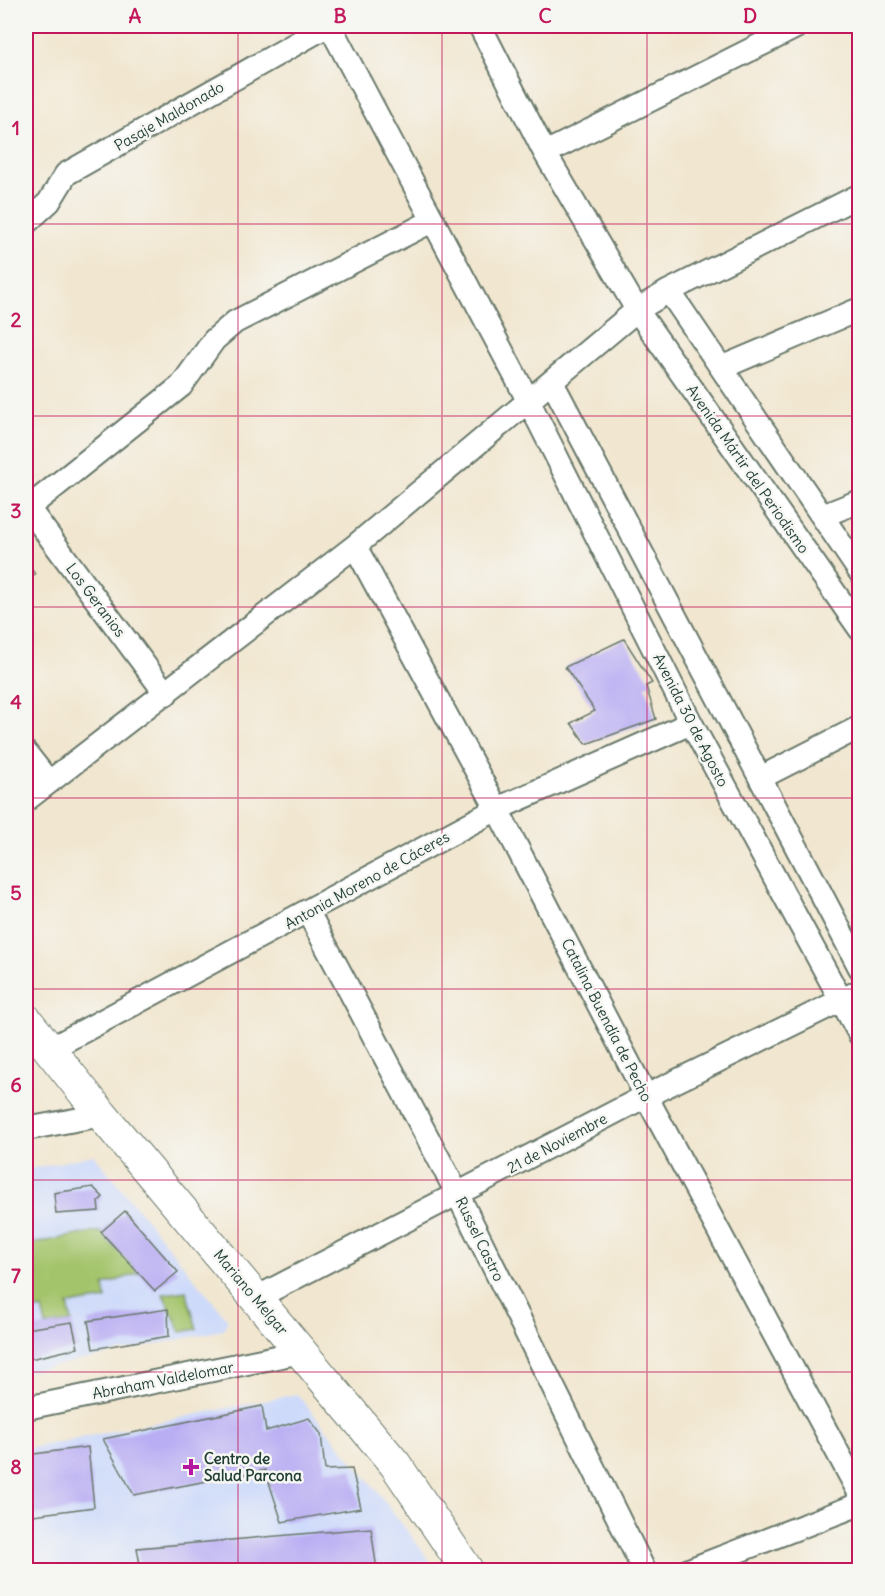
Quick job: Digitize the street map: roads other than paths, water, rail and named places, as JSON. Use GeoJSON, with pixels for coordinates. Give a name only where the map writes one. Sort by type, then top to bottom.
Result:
{"type":"FeatureCollection","features":[{"type":"Feature","properties":{"kind":"main road","name":"Mariano Melgar"},"geometry":{"type":"LineString","coordinates":[[26,1020],[102,1115],[395,1464],[467,1570]]}},
{"type":"Feature","properties":{"kind":"street","name":"Avenida 30 de Agosto"},"geometry":{"type":"LineString","coordinates":[[329,26],[530,402],[691,723],[850,996],[860,1035]]}},
{"type":"Feature","properties":{"kind":"street","name":"Pasaje Maldonado"},"geometry":{"type":"LineString","coordinates":[[26,223],[49,202],[66,174],[329,26]]}},
{"type":"Feature","properties":{"kind":"street","name":"Avenida Mártir del Periodismo"},"geometry":{"type":"LineString","coordinates":[[480,26],[545,153],[637,310],[860,629]]}},
{"type":"Feature","properties":{"kind":"street"},"geometry":{"type":"LineString","coordinates":[[545,153],[798,26]]}},
{"type":"Feature","properties":{"kind":"street"},"geometry":{"type":"LineString","coordinates":[[26,800],[355,546],[530,402],[637,310],[669,291],[860,195]]}},
{"type":"Feature","properties":{"kind":"street"},"geometry":{"type":"LineString","coordinates":[[27,507],[181,386],[214,340],[235,322],[432,221]]}},
{"type":"Feature","properties":{"kind":"street"},"geometry":{"type":"LineString","coordinates":[[669,291],[723,367],[860,572]]}},
{"type":"Feature","properties":{"kind":"street"},"geometry":{"type":"LineString","coordinates":[[723,367],[860,309]]}},
{"type":"Feature","properties":{"kind":"street"},"geometry":{"type":"LineString","coordinates":[[552,382],[860,968]]}},
{"type":"Feature","properties":{"kind":"street"},"geometry":{"type":"LineString","coordinates":[[822,516],[860,501]]}},
{"type":"Feature","properties":{"kind":"street","name":"Los Geranios"},"geometry":{"type":"LineString","coordinates":[[27,507],[166,694]]}},
{"type":"Feature","properties":{"kind":"street","name":"Catalina Buendía de Pecho"},"geometry":{"type":"LineString","coordinates":[[355,546],[497,808],[646,1096],[860,1494]]}},
{"type":"Feature","properties":{"kind":"street","name":"Antonia Moreno de Cáceres"},"geometry":{"type":"LineString","coordinates":[[48,1050],[308,912],[497,808],[691,723]]}},
{"type":"Feature","properties":{"kind":"street"},"geometry":{"type":"LineString","coordinates":[[760,778],[860,727]]}},
{"type":"Feature","properties":{"kind":"street"},"geometry":{"type":"LineString","coordinates":[[26,753],[48,781]]}},
{"type":"Feature","properties":{"kind":"street","name":"Russel Castro"},"geometry":{"type":"LineString","coordinates":[[308,912],[458,1195],[644,1570]]}},
{"type":"Feature","properties":{"kind":"street","name":"21 de Noviembre"},"geometry":{"type":"LineString","coordinates":[[256,1298],[646,1096],[850,996]]}},
{"type":"Feature","properties":{"kind":"street"},"geometry":{"type":"LineString","coordinates":[[26,1129],[102,1115]]}},
{"type":"Feature","properties":{"kind":"street","name":"Abraham Valdelomar"},"geometry":{"type":"LineString","coordinates":[[26,1408],[301,1352]]}},
{"type":"Feature","properties":{"kind":"street"},"geometry":{"type":"LineString","coordinates":[[689,1570],[860,1504]]}},
{"type":"Feature","properties":{"kind":"place","name":"Centro de Salud Parcona"},"geometry":{"type":"Point","coordinates":[191,1467]}}]}
